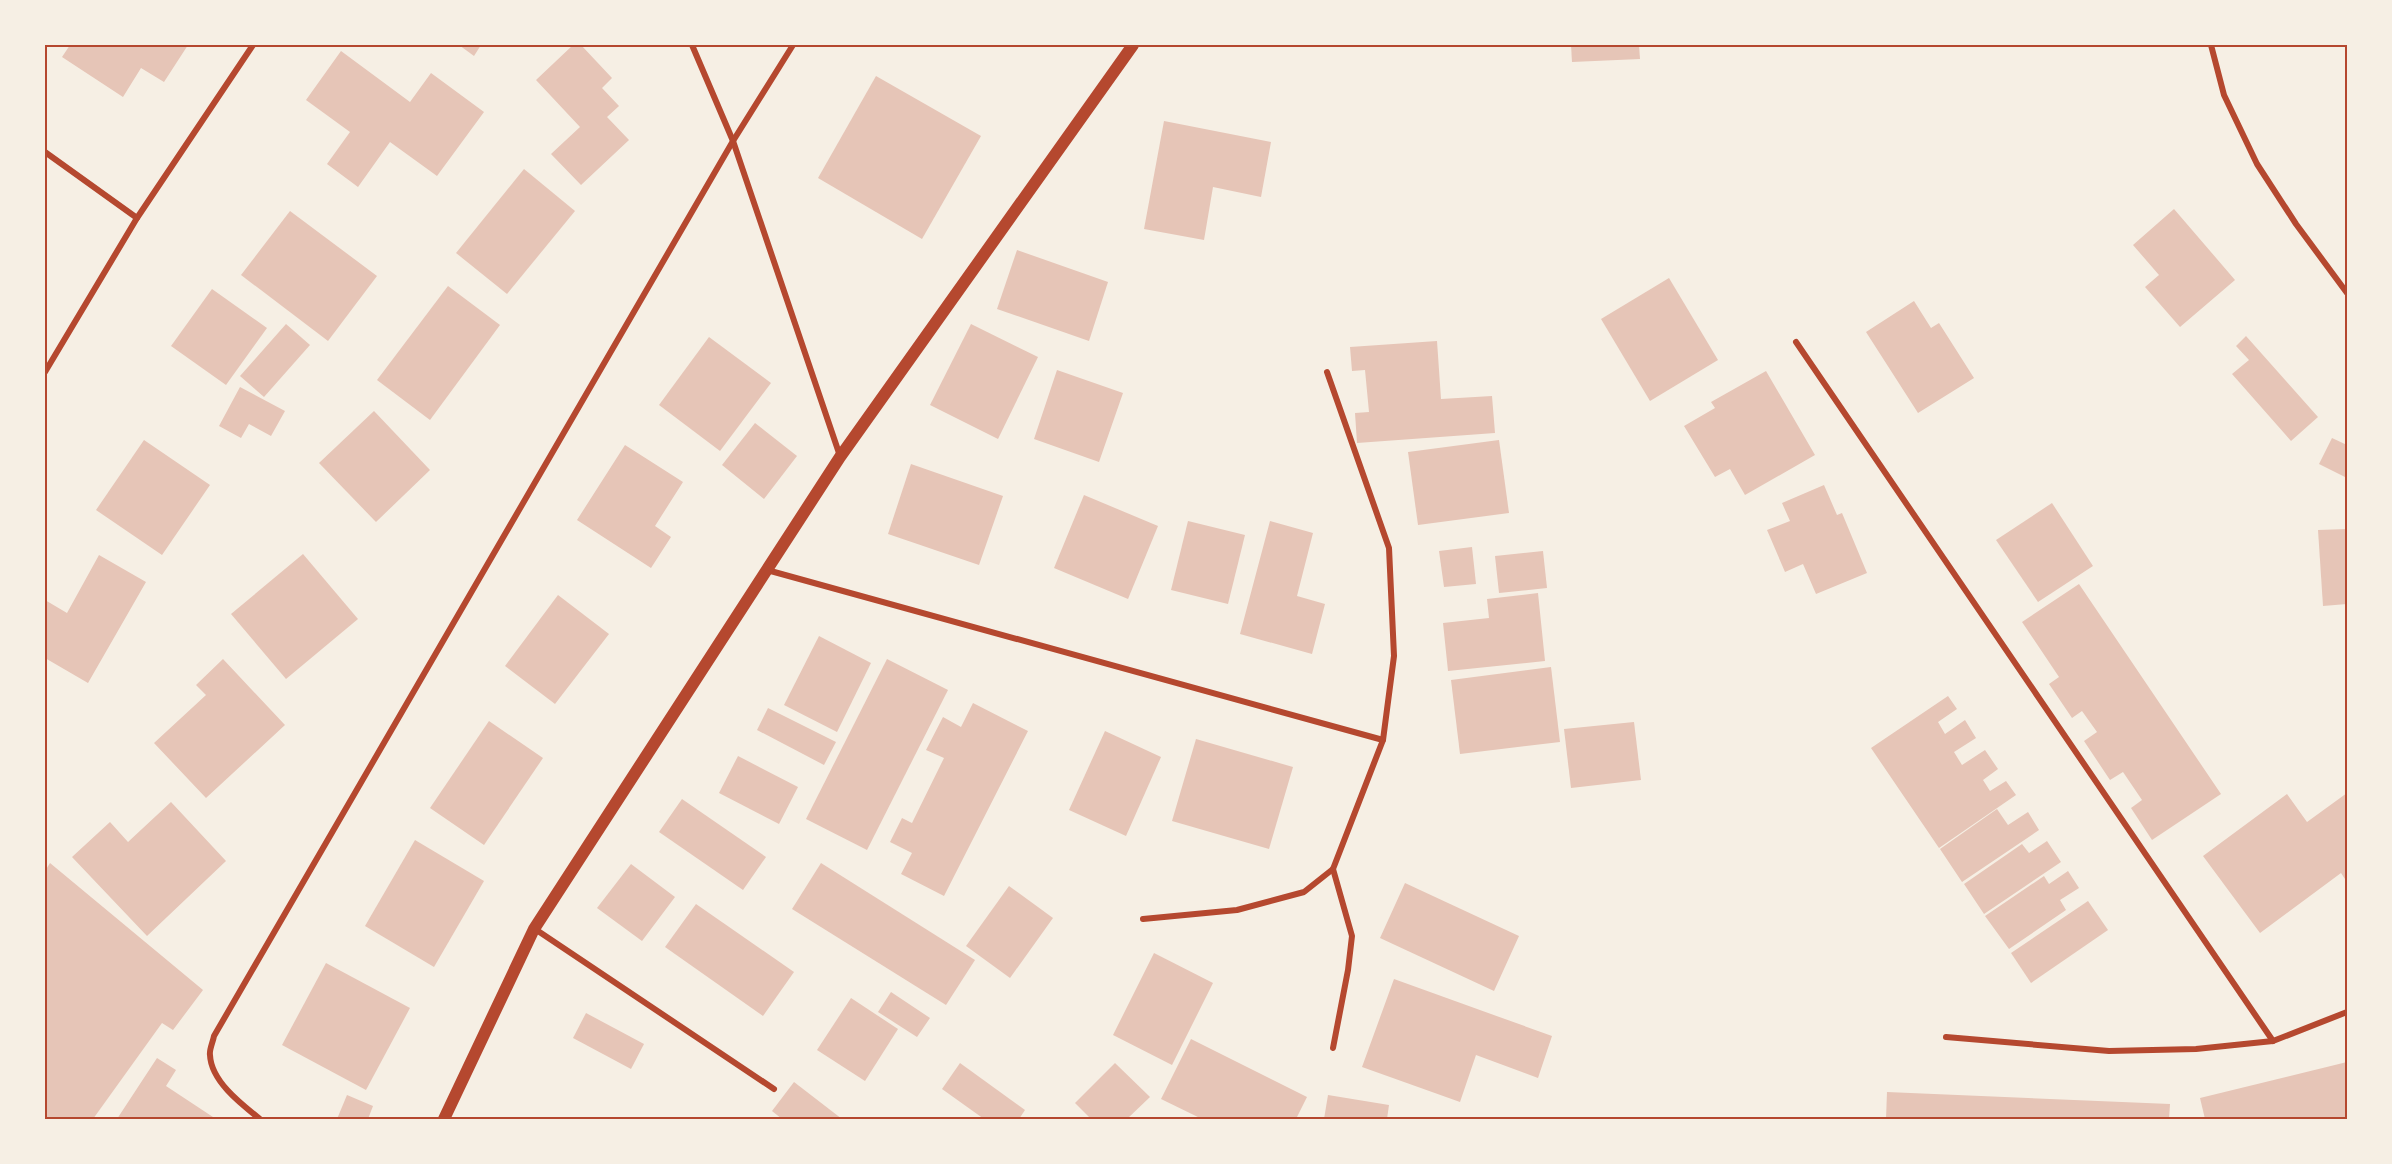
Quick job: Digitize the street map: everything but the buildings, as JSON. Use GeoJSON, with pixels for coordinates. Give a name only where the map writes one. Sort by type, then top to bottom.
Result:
{"type":"FeatureCollection","features":[{"type":"Feature","properties":{"kind":"main road"},"geometry":{"type":"LineString","coordinates":[[444,1119],[534,929],[840,457],[1133,45]]}},
{"type":"Feature","properties":{"kind":"street"},"geometry":{"type":"LineString","coordinates":[[45,372],[137,218],[253,45]]}},
{"type":"Feature","properties":{"kind":"street"},"geometry":{"type":"LineString","coordinates":[[692,45],[733,141],[840,457]]}},
{"type":"Feature","properties":{"kind":"street"},"geometry":{"type":"LineString","coordinates":[[260,1119],[216,1077],[209,1055],[214,1036],[733,141],[793,45]]}},
{"type":"Feature","properties":{"kind":"street"},"geometry":{"type":"LineString","coordinates":[[2211,45],[2224,95],[2257,164],[2296,224],[2347,293]]}},
{"type":"Feature","properties":{"kind":"street"},"geometry":{"type":"LineString","coordinates":[[45,152],[137,218]]}},
{"type":"Feature","properties":{"kind":"street"},"geometry":{"type":"LineString","coordinates":[[1796,342],[2273,1041]]}},
{"type":"Feature","properties":{"kind":"street"},"geometry":{"type":"LineString","coordinates":[[1143,919],[1237,910],[1304,892],[1333,869],[1383,740],[1394,656],[1389,548],[1327,372]]}},
{"type":"Feature","properties":{"kind":"street"},"geometry":{"type":"LineString","coordinates":[[767,570],[1383,740]]}},
{"type":"Feature","properties":{"kind":"street"},"geometry":{"type":"LineString","coordinates":[[1333,869],[1352,936],[1333,1048]]}},
{"type":"Feature","properties":{"kind":"street"},"geometry":{"type":"LineString","coordinates":[[534,929],[774,1089]]}},
{"type":"Feature","properties":{"kind":"street"},"geometry":{"type":"LineString","coordinates":[[1946,1036],[2109,1051],[2196,1049],[2273,1041],[2347,1012]]}}]}
